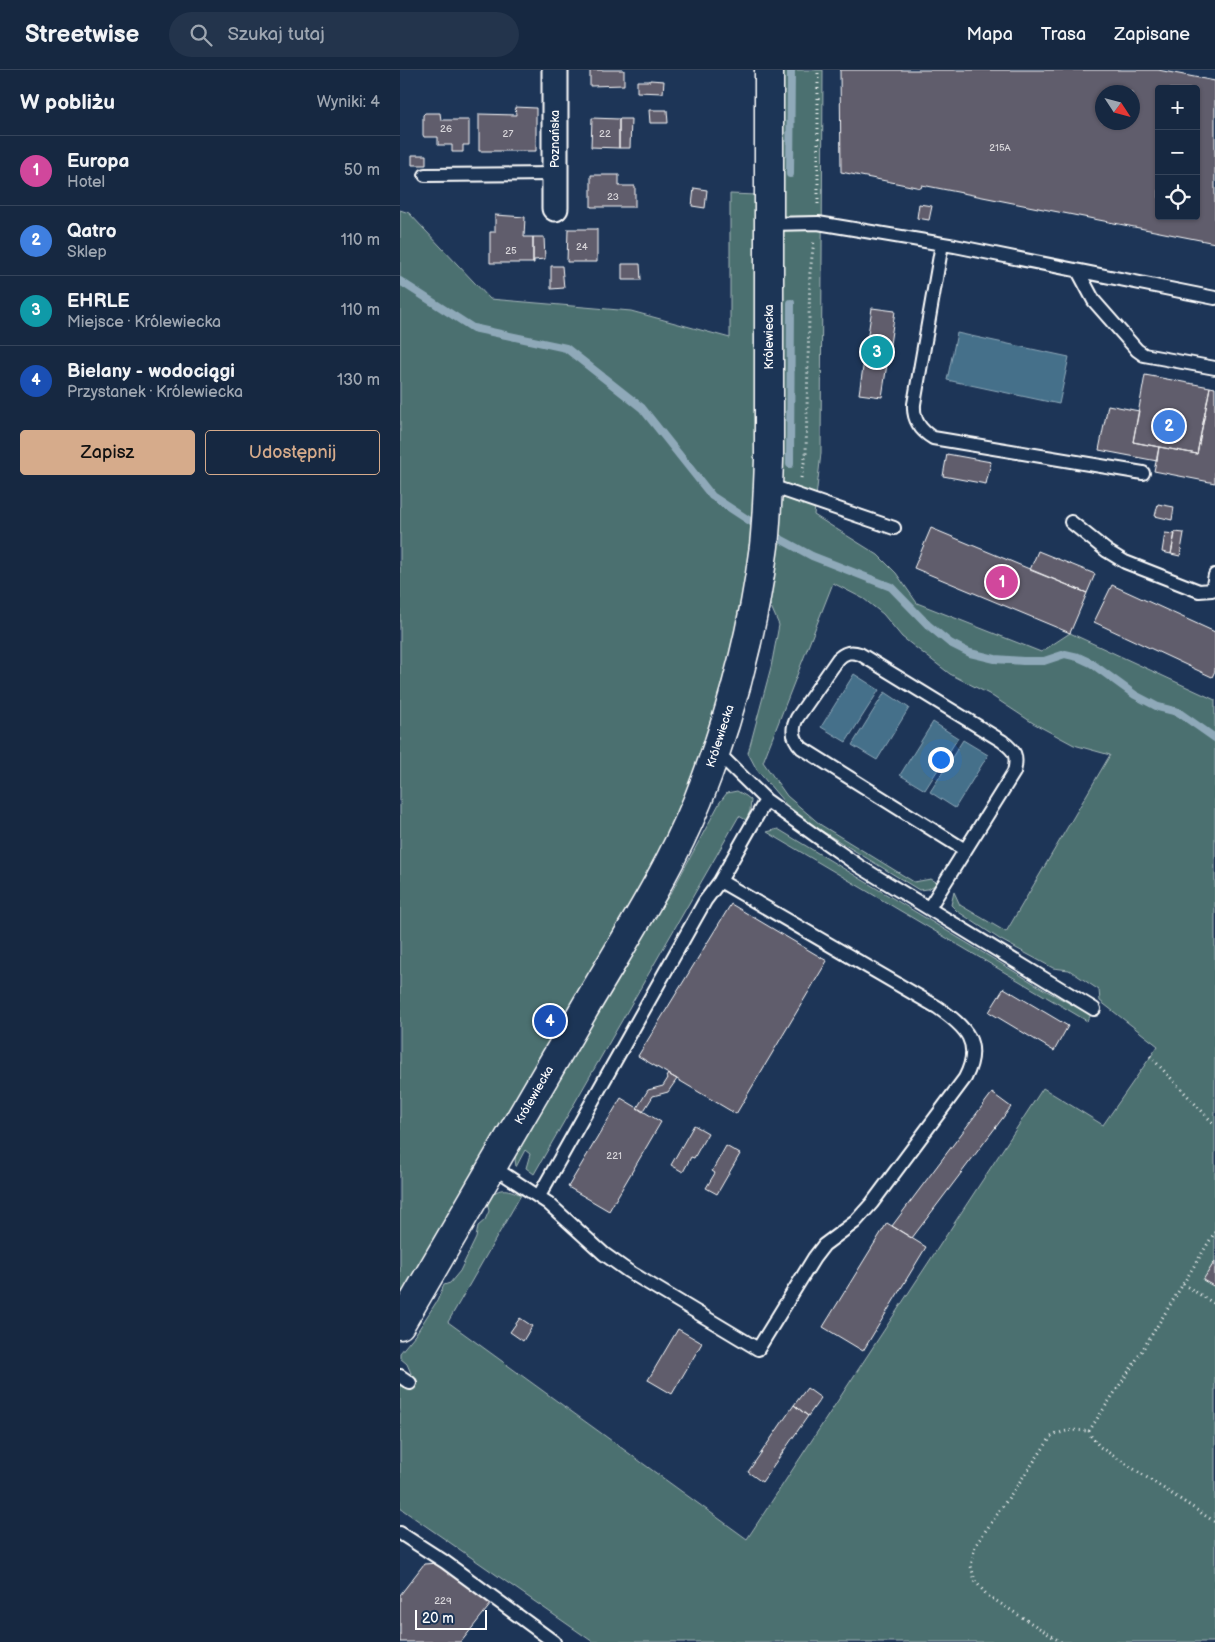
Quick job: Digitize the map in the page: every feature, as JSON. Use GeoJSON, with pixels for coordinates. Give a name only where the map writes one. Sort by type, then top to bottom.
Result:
{"type":"FeatureCollection","features":[{"type":"Feature","properties":{"kind":"main road","name":"Królewiecka"},"geometry":{"type":"LineString","coordinates":[[400,1325],[656,885],[688,822],[716,751],[735,689],[748,635],[764,545],[768,485],[769,70]]}},
{"type":"Feature","properties":{"kind":"street","name":"Poznańska"},"geometry":{"type":"LineString","coordinates":[[555,70],[555,208]]}},
{"type":"Feature","properties":{"kind":"lane"},"geometry":{"type":"LineString","coordinates":[[425,175],[555,174]]}},
{"type":"Feature","properties":{"kind":"lane"},"geometry":{"type":"LineString","coordinates":[[769,224],[818,223],[942,244],[1215,298]]}},
{"type":"Feature","properties":{"kind":"lane"},"geometry":{"type":"LineString","coordinates":[[942,244],[914,404],[913,413],[921,428],[933,438],[1143,473]]}},
{"type":"Feature","properties":{"kind":"lane"},"geometry":{"type":"LineString","coordinates":[[1078,271],[1094,301],[1137,350],[1144,355],[1215,368]]}},
{"type":"Feature","properties":{"kind":"lane"},"geometry":{"type":"LineString","coordinates":[[768,485],[894,528]]}},
{"type":"Feature","properties":{"kind":"lane"},"geometry":{"type":"LineString","coordinates":[[1071,522],[1107,551],[1125,562],[1199,591],[1212,590],[1215,575]]}},
{"type":"Feature","properties":{"kind":"lane"},"geometry":{"type":"LineString","coordinates":[[929,908],[1014,772],[1016,757],[1002,740],[860,654],[854,652],[843,654],[796,718],[793,733],[798,743],[802,748],[965,850]]}},
{"type":"Feature","properties":{"kind":"lane"},"geometry":{"type":"LineString","coordinates":[[716,751],[766,800],[859,866],[1094,1009]]}},
{"type":"Feature","properties":{"kind":"lane"},"geometry":{"type":"LineString","coordinates":[[539,1196],[705,901],[720,881],[766,800]]}},
{"type":"Feature","properties":{"kind":"lane"},"geometry":{"type":"LineString","coordinates":[[493,1167],[539,1196],[604,1254],[628,1271],[758,1349],[814,1258],[824,1245],[856,1222],[872,1203],[965,1078],[972,1056],[972,1046],[966,1031],[938,1007],[720,881]]}},
{"type":"Feature","properties":{"kind":"lane"},"geometry":{"type":"LineString","coordinates":[[400,1533],[445,1562],[554,1642]]}},
{"type":"Feature","properties":{"kind":"path"},"geometry":{"type":"LineString","coordinates":[[798,495],[806,452],[810,273],[818,223],[818,70]]}},
{"type":"Feature","properties":{"kind":"path"},"geometry":{"type":"LineString","coordinates":[[1150,1056],[1215,1125]]}},
{"type":"Feature","properties":{"kind":"path"},"geometry":{"type":"LineString","coordinates":[[1215,1232],[1089,1431],[1090,1436],[1100,1447],[1215,1522]]}},
{"type":"Feature","properties":{"kind":"path"},"geometry":{"type":"LineString","coordinates":[[1183,1284],[1215,1304]]}},
{"type":"Feature","properties":{"kind":"path"},"geometry":{"type":"LineString","coordinates":[[1061,1642],[988,1595],[975,1580],[971,1566],[975,1546],[1051,1437],[1062,1431],[1089,1431]]}},
{"type":"Feature","properties":{"kind":"green space"},"geometry":{"type":"Polygon","coordinates":[[[781,70],[823,70],[821,453],[814,515],[878,555],[896,573],[917,603],[1041,652],[1070,633],[1215,700],[1215,1642],[593,1642],[400,1508],[400,1382],[413,1378],[407,1364],[400,1358],[400,1353],[415,1335],[437,1301],[444,1285],[450,1283],[460,1271],[476,1238],[478,1226],[485,1220],[489,1211],[487,1201],[498,1191],[507,1190],[521,1195],[448,1322],[747,1539],[1043,1088],[1103,1125],[1158,1046],[1100,1001],[1099,990],[1069,970],[1053,968],[1001,940],[951,905],[954,892],[960,905],[1006,932],[1110,755],[1074,745],[1033,723],[989,694],[950,674],[902,637],[883,614],[864,599],[833,583],[763,762],[787,796],[821,825],[914,882],[931,879],[938,883],[928,889],[919,890],[794,814],[757,770],[748,753],[771,667],[779,625],[769,602],[781,509],[781,70]]]}},
{"type":"Feature","properties":{"kind":"green space"},"geometry":{"type":"Polygon","coordinates":[[[730,194],[757,195],[755,502],[739,617],[719,699],[689,788],[663,850],[400,1301],[400,210],[409,213],[490,299],[631,311],[730,338],[730,194]]]}},
{"type":"Feature","properties":{"kind":"green space"},"geometry":{"type":"Polygon","coordinates":[[[737,791],[751,800],[750,811],[746,820],[739,816],[534,1174],[526,1168],[530,1154],[525,1150],[516,1167],[517,1150],[648,924],[671,893],[720,802],[727,793],[737,791]]]}},
{"type":"Feature","properties":{"kind":"green space"},"geometry":{"type":"Polygon","coordinates":[[[778,829],[1045,990],[1091,1015],[1087,1021],[767,832],[778,829]]]}},
{"type":"Feature","properties":{"kind":"water"},"geometry":{"type":"Polygon","coordinates":[[[957,333],[1069,357],[1059,404],[947,380],[957,333]]]}},
{"type":"Feature","properties":{"kind":"water"},"geometry":{"type":"Polygon","coordinates":[[[854,674],[879,690],[846,742],[821,727],[854,674]]]}},
{"type":"Feature","properties":{"kind":"water"},"geometry":{"type":"Polygon","coordinates":[[[885,692],[909,708],[877,760],[852,745],[885,692]]]}},
{"type":"Feature","properties":{"kind":"water"},"geometry":{"type":"Polygon","coordinates":[[[933,722],[958,738],[925,790],[900,775],[933,722]]]}},
{"type":"Feature","properties":{"kind":"water"},"geometry":{"type":"Polygon","coordinates":[[[963,740],[988,755],[955,808],[930,792],[963,740]]]}},
{"type":"Feature","properties":{"kind":"building"},"geometry":{"type":"Polygon","coordinates":[[[590,70],[624,70],[624,85],[590,86],[590,70]]]}},
{"type":"Feature","properties":{"kind":"building"},"geometry":{"type":"Polygon","coordinates":[[[840,70],[1158,70],[1215,81],[1215,243],[922,185],[921,188],[841,172],[840,70]]]}},
{"type":"Feature","properties":{"kind":"building"},"geometry":{"type":"Polygon","coordinates":[[[637,81],[664,81],[663,93],[637,92],[637,81]]]}},
{"type":"Feature","properties":{"kind":"building"},"geometry":{"type":"Polygon","coordinates":[[[515,107],[536,108],[536,151],[479,151],[479,114],[516,115],[515,107]]]}},
{"type":"Feature","properties":{"kind":"building"},"geometry":{"type":"Polygon","coordinates":[[[649,110],[667,110],[668,123],[650,123],[649,110]]]}},
{"type":"Feature","properties":{"kind":"building"},"geometry":{"type":"Polygon","coordinates":[[[425,113],[440,113],[441,120],[469,120],[469,145],[463,145],[463,152],[452,152],[452,145],[438,145],[438,137],[424,137],[423,115],[425,113]]]}},
{"type":"Feature","properties":{"kind":"building"},"geometry":{"type":"Polygon","coordinates":[[[592,118],[619,119],[619,148],[591,147],[592,118]]]}},
{"type":"Feature","properties":{"kind":"building"},"geometry":{"type":"Polygon","coordinates":[[[619,119],[631,119],[630,148],[619,148],[619,119]]]}},
{"type":"Feature","properties":{"kind":"building"},"geometry":{"type":"Polygon","coordinates":[[[412,155],[426,155],[426,165],[412,165],[412,155]]]}},
{"type":"Feature","properties":{"kind":"building"},"geometry":{"type":"Polygon","coordinates":[[[591,175],[619,175],[619,186],[635,186],[635,207],[591,207],[591,175]]]}},
{"type":"Feature","properties":{"kind":"building"},"geometry":{"type":"Polygon","coordinates":[[[694,188],[707,190],[705,208],[692,206],[694,188]]]}},
{"type":"Feature","properties":{"kind":"building"},"geometry":{"type":"Polygon","coordinates":[[[919,204],[932,206],[929,220],[917,218],[919,204]]]}},
{"type":"Feature","properties":{"kind":"building"},"geometry":{"type":"Polygon","coordinates":[[[495,215],[525,217],[524,237],[533,237],[533,263],[490,263],[490,232],[495,232],[495,215]]]}},
{"type":"Feature","properties":{"kind":"building"},"geometry":{"type":"Polygon","coordinates":[[[568,229],[597,229],[597,262],[567,262],[568,229]]]}},
{"type":"Feature","properties":{"kind":"building"},"geometry":{"type":"Polygon","coordinates":[[[533,237],[544,237],[545,259],[534,260],[534,263],[533,263],[533,237]]]}},
{"type":"Feature","properties":{"kind":"building"},"geometry":{"type":"Polygon","coordinates":[[[622,264],[640,264],[641,280],[622,280],[622,264]]]}},
{"type":"Feature","properties":{"kind":"building"},"geometry":{"type":"Polygon","coordinates":[[[551,266],[562,266],[564,288],[551,289],[551,266]]]}},
{"type":"Feature","properties":{"kind":"building"},"geometry":{"type":"Polygon","coordinates":[[[872,308],[895,311],[882,397],[859,394],[872,308]]]}},
{"type":"Feature","properties":{"kind":"building"},"geometry":{"type":"Polygon","coordinates":[[[1145,375],[1210,387],[1197,454],[1133,442],[1145,375]]]}},
{"type":"Feature","properties":{"kind":"building"},"geometry":{"type":"Polygon","coordinates":[[[1210,387],[1215,388],[1215,483],[1154,471],[1159,447],[1197,454],[1210,387]]]}},
{"type":"Feature","properties":{"kind":"building"},"geometry":{"type":"Polygon","coordinates":[[[1108,405],[1139,411],[1133,442],[1159,447],[1157,461],[1099,450],[1108,405]]]}},
{"type":"Feature","properties":{"kind":"building"},"geometry":{"type":"Polygon","coordinates":[[[947,454],[991,462],[986,484],[943,476],[947,454]]]}},
{"type":"Feature","properties":{"kind":"building"},"geometry":{"type":"Polygon","coordinates":[[[1158,504],[1174,507],[1172,520],[1155,516],[1158,504]]]}},
{"type":"Feature","properties":{"kind":"building"},"geometry":{"type":"Polygon","coordinates":[[[931,528],[1087,593],[1070,633],[914,568],[931,528]]]}},
{"type":"Feature","properties":{"kind":"building"},"geometry":{"type":"Polygon","coordinates":[[[1175,532],[1184,533],[1180,556],[1171,554],[1175,532]]]}},
{"type":"Feature","properties":{"kind":"building"},"geometry":{"type":"Polygon","coordinates":[[[1165,533],[1175,534],[1171,554],[1162,552],[1165,533]]]}},
{"type":"Feature","properties":{"kind":"building"},"geometry":{"type":"Polygon","coordinates":[[[1038,551],[1095,574],[1087,593],[1030,570],[1038,551]]]}},
{"type":"Feature","properties":{"kind":"building"},"geometry":{"type":"Polygon","coordinates":[[[1112,585],[1215,632],[1215,671],[1212,677],[1094,622],[1112,585]]]}},
{"type":"Feature","properties":{"kind":"building"},"geometry":{"type":"Polygon","coordinates":[[[731,904],[827,961],[736,1114],[638,1056],[731,904]]]}},
{"type":"Feature","properties":{"kind":"building"},"geometry":{"type":"Polygon","coordinates":[[[1004,988],[1068,1026],[1054,1051],[989,1012],[1004,988]]]}},
{"type":"Feature","properties":{"kind":"building"},"geometry":{"type":"Polygon","coordinates":[[[668,1074],[677,1079],[668,1092],[653,1096],[643,1112],[637,1108],[648,1090],[663,1086],[668,1078],[666,1077],[668,1074]]]}},
{"type":"Feature","properties":{"kind":"building"},"geometry":{"type":"Polygon","coordinates":[[[992,1093],[1011,1107],[912,1238],[892,1226],[992,1093]]]}},
{"type":"Feature","properties":{"kind":"building"},"geometry":{"type":"Polygon","coordinates":[[[621,1098],[661,1122],[609,1211],[568,1187],[621,1098]]]}},
{"type":"Feature","properties":{"kind":"building"},"geometry":{"type":"Polygon","coordinates":[[[694,1125],[708,1133],[694,1158],[691,1157],[683,1172],[671,1165],[694,1125]]]}},
{"type":"Feature","properties":{"kind":"building"},"geometry":{"type":"Polygon","coordinates":[[[726,1146],[740,1154],[717,1194],[706,1188],[715,1173],[712,1171],[726,1146]]]}},
{"type":"Feature","properties":{"kind":"building"},"geometry":{"type":"Polygon","coordinates":[[[887,1223],[926,1247],[863,1351],[823,1327],[887,1223]]]}},
{"type":"Feature","properties":{"kind":"building"},"geometry":{"type":"Polygon","coordinates":[[[1215,1261],[1215,1287],[1203,1280],[1215,1261]]]}},
{"type":"Feature","properties":{"kind":"building"},"geometry":{"type":"Polygon","coordinates":[[[520,1318],[532,1326],[523,1341],[510,1332],[520,1318]]]}},
{"type":"Feature","properties":{"kind":"building"},"geometry":{"type":"Polygon","coordinates":[[[678,1329],[702,1343],[672,1394],[648,1380],[678,1329]]]}},
{"type":"Feature","properties":{"kind":"building"},"geometry":{"type":"Polygon","coordinates":[[[807,1388],[821,1398],[808,1416],[794,1405],[807,1388]]]}},
{"type":"Feature","properties":{"kind":"building"},"geometry":{"type":"Polygon","coordinates":[[[794,1405],[808,1416],[762,1482],[748,1472],[794,1405]]]}},
{"type":"Feature","properties":{"kind":"building"},"geometry":{"type":"Polygon","coordinates":[[[438,1563],[491,1604],[461,1642],[400,1642],[400,1595],[424,1564],[438,1563]]]}},
{"type":"Feature","properties":{"kind":"waterway"},"geometry":{"type":"LineString","coordinates":[[790,174],[791,70]]}},
{"type":"Feature","properties":{"kind":"waterway"},"geometry":{"type":"LineString","coordinates":[[400,281],[473,328],[566,348],[642,408],[712,496],[759,527]]}},
{"type":"Feature","properties":{"kind":"waterway"},"geometry":{"type":"LineString","coordinates":[[790,464],[791,303]]}},
{"type":"Feature","properties":{"kind":"waterway"},"geometry":{"type":"LineString","coordinates":[[771,534],[812,556],[891,587],[928,625],[950,643],[970,653],[995,659],[1023,661],[1044,661],[1065,654],[1078,657],[1091,663],[1135,695],[1158,707],[1178,712],[1215,738]]}},
{"type":"Feature","properties":{"kind":"place","name":"EHRLE"},"geometry":{"type":"Point","coordinates":[877,352]}},
{"type":"Feature","properties":{"kind":"place","name":"Qatro"},"geometry":{"type":"Point","coordinates":[1169,426]}},
{"type":"Feature","properties":{"kind":"place","name":"Europa"},"geometry":{"type":"Point","coordinates":[1002,582]}},
{"type":"Feature","properties":{"kind":"place","name":"Bielany - wodociągi"},"geometry":{"type":"Point","coordinates":[550,1021]}}]}
